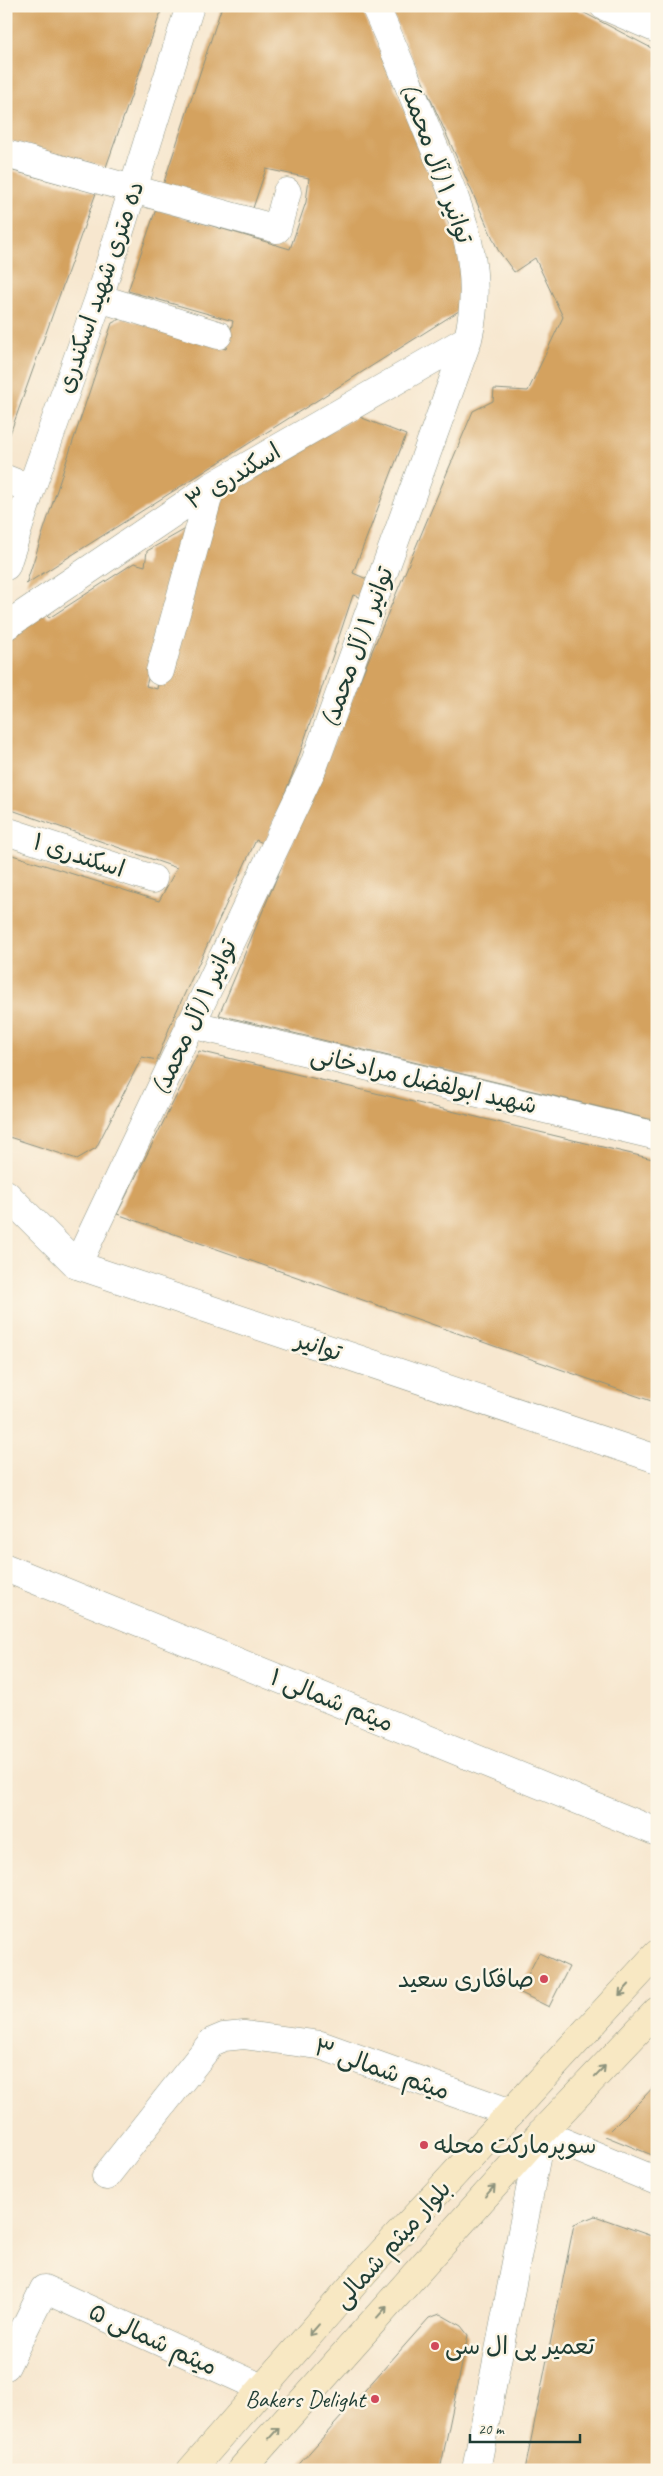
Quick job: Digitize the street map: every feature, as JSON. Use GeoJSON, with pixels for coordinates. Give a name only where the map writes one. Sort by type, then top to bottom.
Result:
{"type":"FeatureCollection","features":[{"type":"Feature","properties":{"kind":"main road","name":"بلوار میثم شمالی"},"geometry":{"type":"LineString","coordinates":[[190,2470],[365,2272],[657,1954]]}},
{"type":"Feature","properties":{"kind":"main road","name":"بلوار میثم شمالی"},"geometry":{"type":"LineString","coordinates":[[241,2470],[541,2133],[657,2012]]}},
{"type":"Feature","properties":{"kind":"street","name":"ده متری شهید اسکندری"},"geometry":{"type":"LineString","coordinates":[[6,566],[18,484],[98,298],[190,6]]}},
{"type":"Feature","properties":{"kind":"street","name":"توانیر ۱ (آل محمد)"},"geometry":{"type":"LineString","coordinates":[[77,1265],[314,765],[468,338],[475,312],[474,271],[463,219],[375,6]]}},
{"type":"Feature","properties":{"kind":"street"},"geometry":{"type":"LineString","coordinates":[[604,6],[657,30]]}},
{"type":"Feature","properties":{"kind":"street"},"geometry":{"type":"LineString","coordinates":[[6,154],[277,228],[288,192]]}},
{"type":"Feature","properties":{"kind":"street"},"geometry":{"type":"LineString","coordinates":[[98,298],[218,335]]}},
{"type":"Feature","properties":{"kind":"street","name":"اسکندری ۳"},"geometry":{"type":"LineString","coordinates":[[6,626],[211,487],[468,338]]}},
{"type":"Feature","properties":{"kind":"street"},"geometry":{"type":"LineString","coordinates":[[160,671],[211,487]]}},
{"type":"Feature","properties":{"kind":"street","name":"اسکندری ۱"},"geometry":{"type":"LineString","coordinates":[[6,830],[153,879]]}},
{"type":"Feature","properties":{"kind":"street","name":"شهید ابولفضل مرادخانی"},"geometry":{"type":"LineString","coordinates":[[190,1024],[657,1136]]}},
{"type":"Feature","properties":{"kind":"street","name":"توانیر"},"geometry":{"type":"LineString","coordinates":[[6,1194],[77,1265],[657,1459]]}},
{"type":"Feature","properties":{"kind":"street","name":"میثم شمالی ۱"},"geometry":{"type":"LineString","coordinates":[[6,1568],[657,1832]]}},
{"type":"Feature","properties":{"kind":"street","name":"میثم شمالی ۳"},"geometry":{"type":"LineString","coordinates":[[106,2176],[212,2042],[224,2037],[244,2035],[320,2045],[511,2113]]}},
{"type":"Feature","properties":{"kind":"street"},"geometry":{"type":"LineString","coordinates":[[476,2470],[541,2133],[657,2181]]}},
{"type":"Feature","properties":{"kind":"street","name":"میثم شمالی ۵"},"geometry":{"type":"LineString","coordinates":[[6,2366],[44,2289],[262,2388]]}},
{"type":"Feature","properties":{"kind":"building"},"geometry":{"type":"Polygon","coordinates":[[[6,6],[163,6],[106,167],[6,140],[6,6]]]}},
{"type":"Feature","properties":{"kind":"building"},"geometry":{"type":"Polygon","coordinates":[[[222,6],[361,6],[445,208],[460,260],[462,309],[26,584],[112,323],[123,318],[226,349],[233,321],[128,291],[156,209],[290,249],[306,202],[309,178],[266,169],[253,208],[163,185],[222,6]]]}},
{"type":"Feature","properties":{"kind":"building"},"geometry":{"type":"Polygon","coordinates":[[[389,6],[571,6],[657,51],[657,1121],[219,1015],[473,411],[493,401],[494,389],[528,391],[563,317],[535,258],[514,272],[498,250],[389,6]]]}},
{"type":"Feature","properties":{"kind":"building"},"geometry":{"type":"Polygon","coordinates":[[[6,169],[96,193],[6,445],[6,169]]]}},
{"type":"Feature","properties":{"kind":"building"},"geometry":{"type":"Polygon","coordinates":[[[357,416],[406,435],[353,573],[369,580],[363,598],[353,595],[296,765],[265,844],[256,840],[172,1021],[157,1060],[142,1057],[96,1148],[77,1159],[9,1137],[6,1132],[6,853],[159,901],[177,868],[6,808],[6,637],[43,612],[49,618],[134,563],[145,566],[147,551],[191,526],[146,686],[157,689],[158,683],[165,685],[219,497],[357,416]]]}},
{"type":"Feature","properties":{"kind":"building"},"geometry":{"type":"Polygon","coordinates":[[[199,1051],[657,1160],[657,1403],[117,1214],[199,1051]]]}},
{"type":"Feature","properties":{"kind":"building","name":"صافکاری سعید"},"geometry":{"type":"Polygon","coordinates":[[[539,1953],[569,1967],[549,2007],[519,1992],[539,1953]]]}},
{"type":"Feature","properties":{"kind":"building"},"geometry":{"type":"Polygon","coordinates":[[[657,2083],[657,2157],[605,2136],[643,2098],[657,2083]]]}},
{"type":"Feature","properties":{"kind":"building"},"geometry":{"type":"Polygon","coordinates":[[[595,2216],[657,2238],[657,2470],[525,2470],[574,2224],[595,2216]]]}},
{"type":"Feature","properties":{"kind":"building"},"geometry":{"type":"Polygon","coordinates":[[[440,2314],[461,2326],[468,2335],[440,2470],[294,2470],[429,2318],[440,2314]]]}},
{"type":"Feature","properties":{"kind":"place","name":"صافکاری سعید"},"geometry":{"type":"Point","coordinates":[544,1979]}},
{"type":"Feature","properties":{"kind":"place","name":"سوپرمارکت محله"},"geometry":{"type":"Point","coordinates":[424,2145]}},
{"type":"Feature","properties":{"kind":"place","name":"تعمیر پی ال سی"},"geometry":{"type":"Point","coordinates":[435,2346]}},
{"type":"Feature","properties":{"kind":"place","name":"Bakers Delight"},"geometry":{"type":"Point","coordinates":[375,2399]}}]}
